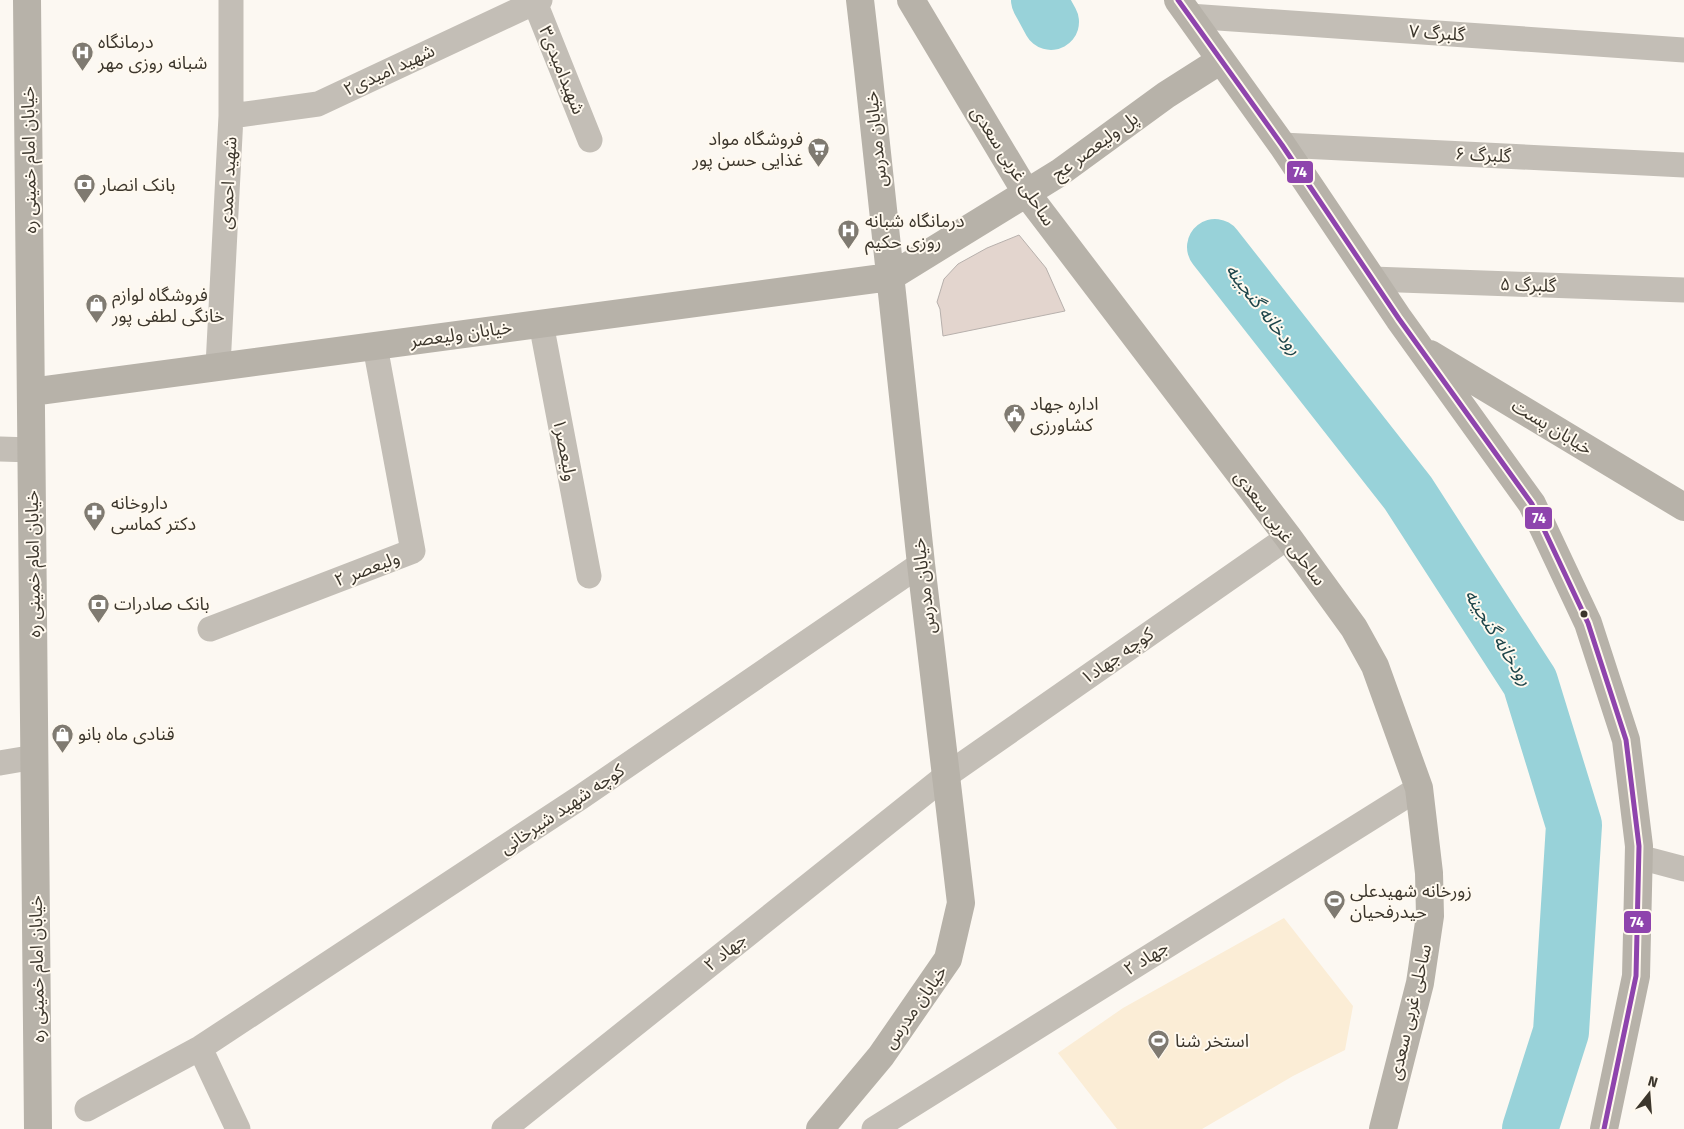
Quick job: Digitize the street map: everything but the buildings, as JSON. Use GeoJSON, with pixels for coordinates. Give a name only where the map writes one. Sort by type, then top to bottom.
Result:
{"type":"FeatureCollection","features":[{"type":"Feature","properties":{"kind":"street","name":"خیابان امام خمینی ره"},"geometry":{"type":"LineString","coordinates":[[27,0],[38,1129]]}},
{"type":"Feature","properties":{"kind":"street","name":"شهید احمدی"},"geometry":{"type":"LineString","coordinates":[[218,366],[231,116],[231,0]]}},
{"type":"Feature","properties":{"kind":"street","name":"خیابان مدرس"},"geometry":{"type":"LineString","coordinates":[[820,1129],[881,1056],[948,959],[961,903],[921,564],[860,0]]}},
{"type":"Feature","properties":{"kind":"street","name":"ساحلی غربی سعدی"},"geometry":{"type":"LineString","coordinates":[[911,0],[1027,194],[1288,537],[1354,628],[1376,666],[1419,788],[1429,873],[1430,916],[1420,983],[1382,1129]]}},
{"type":"Feature","properties":{"kind":"street","name":"شهید امیدی۲"},"geometry":{"type":"LineString","coordinates":[[231,116],[318,104],[537,1]]}},
{"type":"Feature","properties":{"kind":"street","name":"شهیدامیدی۳"},"geometry":{"type":"LineString","coordinates":[[537,1],[590,140]]}},
{"type":"Feature","properties":{"kind":"street","name":"گلبرگ ۷"},"geometry":{"type":"LineString","coordinates":[[1184,8],[1684,50]]}},
{"type":"Feature","properties":{"kind":"street"},"geometry":{"type":"LineString","coordinates":[[1184,8],[1282,145],[1420,348],[1532,504],[1588,623],[1626,740],[1640,846],[1636,976],[1604,1129]]}},
{"type":"Feature","properties":{"kind":"street","name":"پل ولیعصر عج"},"geometry":{"type":"LineString","coordinates":[[890,277],[1027,194],[1166,95],[1221,60]]}},
{"type":"Feature","properties":{"kind":"street","name":"گلبرگ ۶"},"geometry":{"type":"LineString","coordinates":[[1282,145],[1684,165]]}},
{"type":"Feature","properties":{"kind":"street","name":"خیابان ولیعصر"},"geometry":{"type":"LineString","coordinates":[[31,392],[890,277]]}},
{"type":"Feature","properties":{"kind":"street","name":"گلبرگ ۵"},"geometry":{"type":"LineString","coordinates":[[1372,279],[1684,290]]}},
{"type":"Feature","properties":{"kind":"street","name":"ولیعصر۱"},"geometry":{"type":"LineString","coordinates":[[541,323],[589,576]]}},
{"type":"Feature","properties":{"kind":"street","name":"ولیعصر ۲"},"geometry":{"type":"LineString","coordinates":[[210,629],[413,551],[375,346]]}},
{"type":"Feature","properties":{"kind":"street","name":"خیابان پست"},"geometry":{"type":"LineString","coordinates":[[1420,348],[1684,507]]}},
{"type":"Feature","properties":{"kind":"street"},"geometry":{"type":"LineString","coordinates":[[0,449],[32,450]]}},
{"type":"Feature","properties":{"kind":"street","name":"کوچه جهاد۱"},"geometry":{"type":"LineString","coordinates":[[947,775],[1288,537]]}},
{"type":"Feature","properties":{"kind":"street","name":"کوچه شهید شیرخانی"},"geometry":{"type":"LineString","coordinates":[[87,1108],[200,1048],[580,797],[921,564]]}},
{"type":"Feature","properties":{"kind":"street"},"geometry":{"type":"LineString","coordinates":[[0,763],[35,757]]}},
{"type":"Feature","properties":{"kind":"street","name":"جهاد ۲"},"geometry":{"type":"LineString","coordinates":[[504,1129],[947,775]]}},
{"type":"Feature","properties":{"kind":"street","name":"جهاد ۲"},"geometry":{"type":"LineString","coordinates":[[874,1129],[1419,788]]}},
{"type":"Feature","properties":{"kind":"street"},"geometry":{"type":"LineString","coordinates":[[1640,858],[1684,869]]}},
{"type":"Feature","properties":{"kind":"street"},"geometry":{"type":"LineString","coordinates":[[200,1048],[238,1129]]}},
{"type":"Feature","properties":{"kind":"shaded area"},"geometry":{"type":"Polygon","coordinates":[[[1284,918],[1353,1006],[1345,1050],[1293,1076],[1202,1129],[1117,1129],[1058,1053],[1123,1008],[1284,918]]]}},
{"type":"Feature","properties":{"kind":"waterway"},"geometry":{"type":"LineString","coordinates":[[1039,0],[1051,22]]}},
{"type":"Feature","properties":{"kind":"waterway","name":"رودخانه گنجینه"},"geometry":{"type":"LineString","coordinates":[[1215,247],[1408,493],[1530,682],[1574,825],[1561,1032],[1530,1129]]}},
{"type":"Feature","properties":{"kind":"transit line","name":"74"},"geometry":{"type":"LineString","coordinates":[[1178,0],[1282,145],[1399,319],[1532,504],[1588,623],[1626,740],[1639,846],[1636,976],[1604,1129]]}},
{"type":"Feature","properties":{"kind":"place","name":"درمانگاه شبانه روزی مهر"},"geometry":{"type":"Point","coordinates":[82,71]}},
{"type":"Feature","properties":{"kind":"place","name":"فروشگاه مواد غذایی حسن پور"},"geometry":{"type":"Point","coordinates":[819,168]}},
{"type":"Feature","properties":{"kind":"place","name":"بانک انصار"},"geometry":{"type":"Point","coordinates":[84,204]}},
{"type":"Feature","properties":{"kind":"place","name":"درمانگاه شبانه روزی حکیم"},"geometry":{"type":"Point","coordinates":[849,250]}},
{"type":"Feature","properties":{"kind":"place","name":"فروشگاه لوازم خانگی لطفی پور"},"geometry":{"type":"Point","coordinates":[96,324]}},
{"type":"Feature","properties":{"kind":"place","name":"اداره جهاد کشاورزی"},"geometry":{"type":"Point","coordinates":[1014,433]}},
{"type":"Feature","properties":{"kind":"place","name":"داروخانه دکتر کماسی"},"geometry":{"type":"Point","coordinates":[95,532]}},
{"type":"Feature","properties":{"kind":"place","name":"بانک صادرات"},"geometry":{"type":"Point","coordinates":[98,623]}},
{"type":"Feature","properties":{"kind":"place","name":"قنادی ماه بانو"},"geometry":{"type":"Point","coordinates":[62,753]}},
{"type":"Feature","properties":{"kind":"place","name":"زورخانه شهیدعلی حیدرفحیان"},"geometry":{"type":"Point","coordinates":[1334,920]}},
{"type":"Feature","properties":{"kind":"place","name":"استخر شنا"},"geometry":{"type":"Point","coordinates":[1159,1060]}}]}
